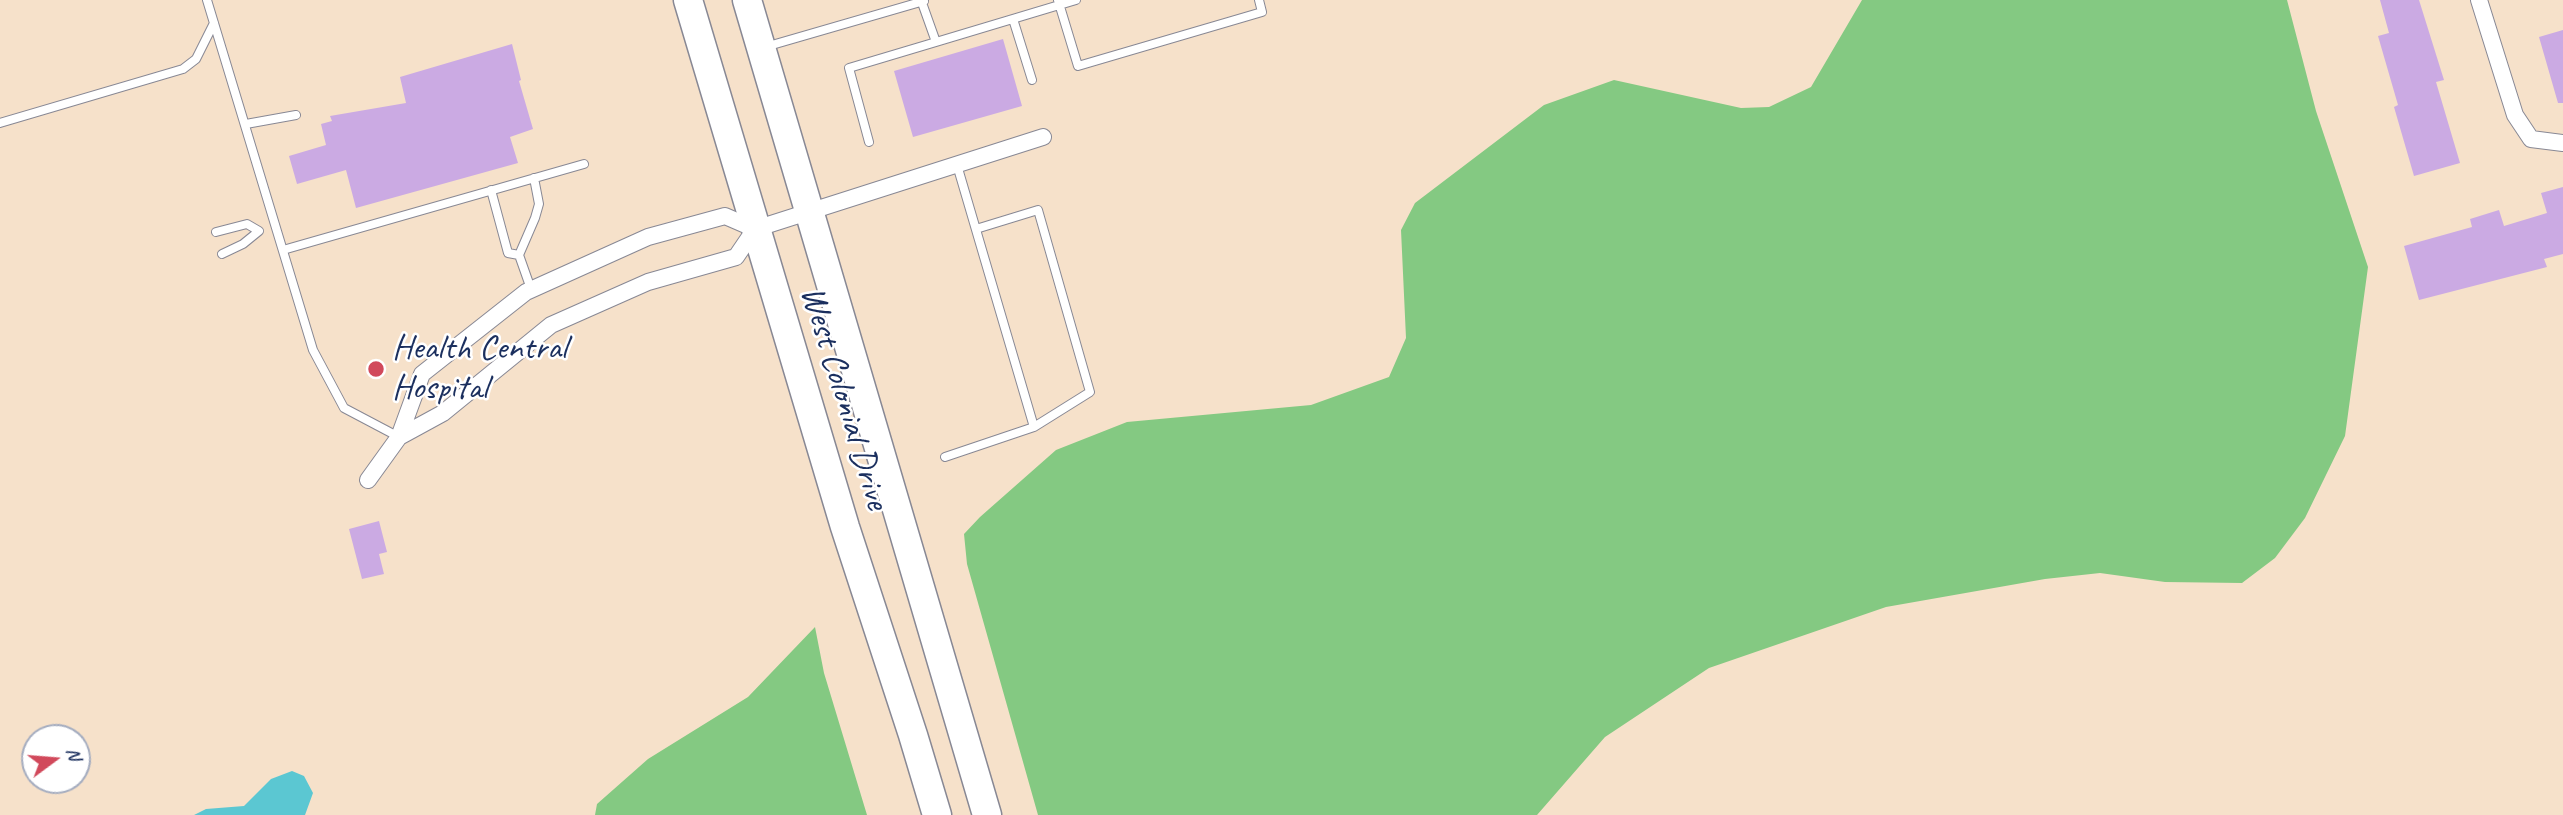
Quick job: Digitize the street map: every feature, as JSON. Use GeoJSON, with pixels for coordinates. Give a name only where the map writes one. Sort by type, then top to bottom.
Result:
{"type":"FeatureCollection","features":[{"type":"Feature","properties":{"kind":"highway","name":"West Colonial Drive"},"geometry":{"type":"LineString","coordinates":[[688,0],[845,527],[914,735],[937,815]]}},
{"type":"Feature","properties":{"kind":"highway","name":"West Colonial Drive"},"geometry":{"type":"LineString","coordinates":[[747,0],[986,815]]}},
{"type":"Feature","properties":{"kind":"street"},"geometry":{"type":"LineString","coordinates":[[2479,0],[2515,115],[2531,139],[2563,143]]}},
{"type":"Feature","properties":{"kind":"street"},"geometry":{"type":"LineString","coordinates":[[399,437],[443,413],[551,325],[648,282],[736,257],[755,229],[1043,137]]}},
{"type":"Feature","properties":{"kind":"street"},"geometry":{"type":"LineString","coordinates":[[368,480],[399,437],[422,374],[531,289],[648,237],[725,216],[755,229]]}},
{"type":"Feature","properties":{"kind":"lane"},"geometry":{"type":"LineString","coordinates":[[207,0],[313,350],[344,408],[399,437]]}},
{"type":"Feature","properties":{"kind":"lane"},"geometry":{"type":"LineString","coordinates":[[869,142],[849,68],[1058,3],[1076,0]]}},
{"type":"Feature","properties":{"kind":"lane"},"geometry":{"type":"LineString","coordinates":[[1058,3],[1078,66],[1262,12],[1259,0]]}},
{"type":"Feature","properties":{"kind":"lane"},"geometry":{"type":"LineString","coordinates":[[762,48],[923,1],[936,42]]}},
{"type":"Feature","properties":{"kind":"lane"},"geometry":{"type":"LineString","coordinates":[[1013,19],[1032,80]]}},
{"type":"Feature","properties":{"kind":"lane"},"geometry":{"type":"LineString","coordinates":[[0,123],[183,69],[197,59],[214,23]]}},
{"type":"Feature","properties":{"kind":"lane"},"geometry":{"type":"LineString","coordinates":[[246,124],[296,115]]}},
{"type":"Feature","properties":{"kind":"lane"},"geometry":{"type":"LineString","coordinates":[[283,250],[583,164]]}},
{"type":"Feature","properties":{"kind":"lane"},"geometry":{"type":"LineString","coordinates":[[957,165],[1034,427]]}},
{"type":"Feature","properties":{"kind":"lane"},"geometry":{"type":"LineString","coordinates":[[531,289],[519,255],[539,204],[534,178]]}},
{"type":"Feature","properties":{"kind":"lane"},"geometry":{"type":"LineString","coordinates":[[491,190],[508,253],[519,255]]}},
{"type":"Feature","properties":{"kind":"lane"},"geometry":{"type":"LineString","coordinates":[[944,457],[1034,427],[1090,392],[1038,210],[976,229]]}},
{"type":"Feature","properties":{"kind":"lane"},"geometry":{"type":"LineString","coordinates":[[216,232],[247,224],[259,230],[277,229]]}},
{"type":"Feature","properties":{"kind":"lane"},"geometry":{"type":"LineString","coordinates":[[222,254],[243,244],[259,230]]}},
{"type":"Feature","properties":{"kind":"green space"},"geometry":{"type":"Polygon","coordinates":[[[1862,0],[2287,0],[2316,111],[2368,267],[2345,436],[2305,518],[2275,558],[2242,583],[2165,582],[2100,573],[2045,579],[1886,607],[1709,668],[1605,737],[1537,815],[1038,815],[967,564],[964,534],[980,517],[1056,450],[1127,422],[1311,405],[1389,377],[1406,338],[1401,230],[1415,203],[1544,105],[1614,80],[1741,108],[1769,107],[1811,87],[1862,0]]]}},
{"type":"Feature","properties":{"kind":"green space"},"geometry":{"type":"Polygon","coordinates":[[[815,627],[824,673],[867,815],[595,815],[597,804],[648,759],[748,697],[815,627]]]}},
{"type":"Feature","properties":{"kind":"water"},"geometry":{"type":"Polygon","coordinates":[[[292,771],[304,776],[313,793],[305,815],[194,815],[206,809],[244,806],[271,779],[292,771]]]}},
{"type":"Feature","properties":{"kind":"building"},"geometry":{"type":"Polygon","coordinates":[[[2380,0],[2419,0],[2444,80],[2436,82],[2460,163],[2414,176],[2394,107],[2398,105],[2378,36],[2389,33],[2380,0]]]}},
{"type":"Feature","properties":{"kind":"building"},"geometry":{"type":"Polygon","coordinates":[[[2563,30],[2563,103],[2558,103],[2539,37],[2563,30]]]}},
{"type":"Feature","properties":{"kind":"building"},"geometry":{"type":"Polygon","coordinates":[[[1003,39],[1022,106],[913,137],[894,71],[1003,39]]]}},
{"type":"Feature","properties":{"kind":"building"},"geometry":{"type":"Polygon","coordinates":[[[512,44],[533,129],[510,137],[518,163],[356,208],[346,170],[297,184],[289,156],[326,145],[321,124],[332,121],[330,116],[406,103],[400,77],[512,44]]]}},
{"type":"Feature","properties":{"kind":"building"},"geometry":{"type":"Polygon","coordinates":[[[2563,187],[2563,254],[2544,259],[2547,267],[2419,300],[2404,246],[2472,227],[2470,219],[2499,210],[2504,226],[2547,213],[2541,193],[2563,187]]]}},
{"type":"Feature","properties":{"kind":"building"},"geometry":{"type":"Polygon","coordinates":[[[379,521],[387,552],[379,554],[384,574],[362,579],[349,529],[379,521]]]}},
{"type":"Feature","properties":{"kind":"place","name":"Health Central Hospital"},"geometry":{"type":"Point","coordinates":[376,369]}}]}
